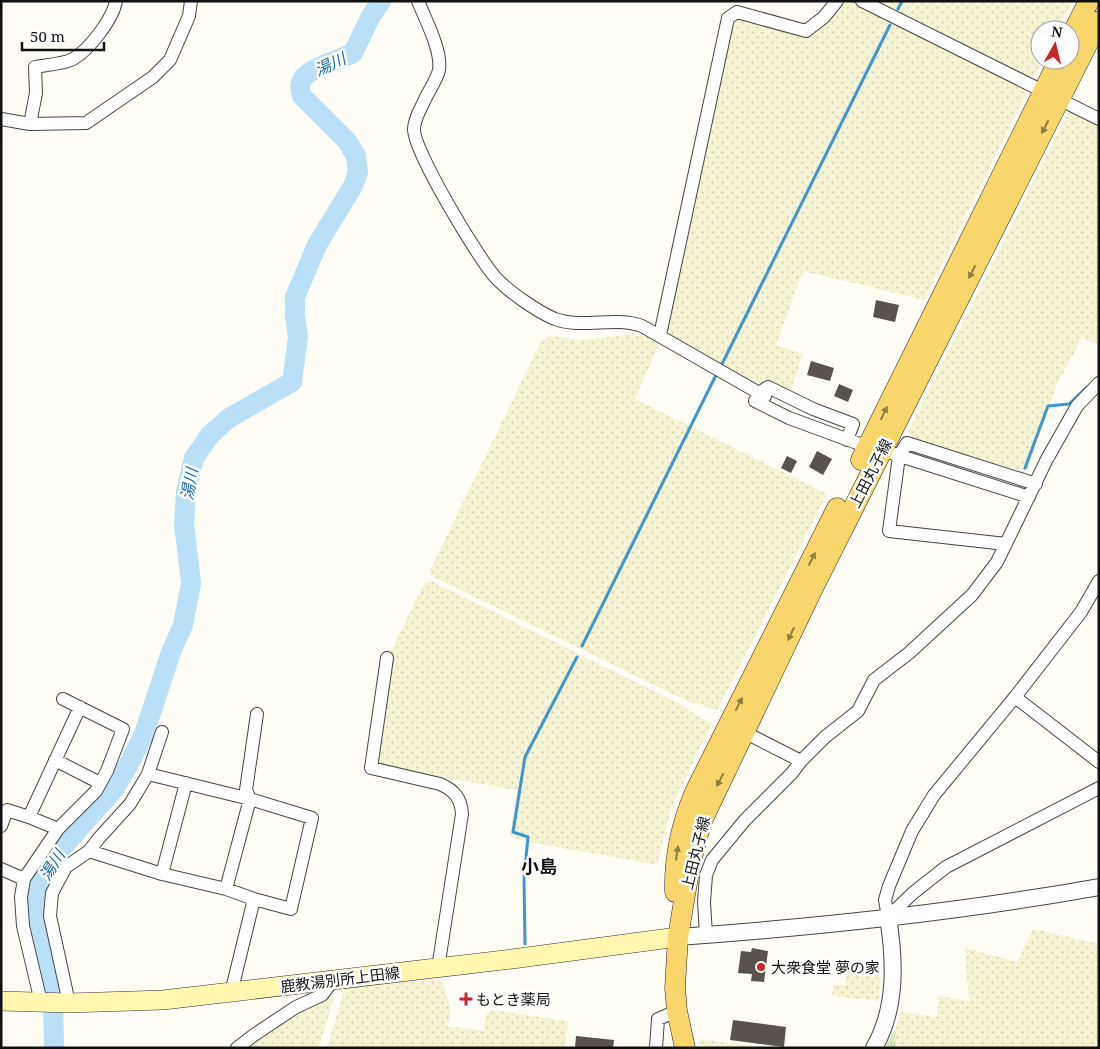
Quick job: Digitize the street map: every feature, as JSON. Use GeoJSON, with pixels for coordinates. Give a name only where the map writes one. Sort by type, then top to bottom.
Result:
{"type":"FeatureCollection","features":[{"type":"Feature","properties":{"kind":"main road"},"geometry":{"type":"LineString","coordinates":[[1079,20],[1089,1]]}},
{"type":"Feature","properties":{"kind":"main road","name":"上田丸子線"},"geometry":{"type":"LineString","coordinates":[[685,1048],[677,1011],[675,970],[678,937],[675,874],[680,837],[695,792],[737,728],[883,451],[1051,95],[1099,21]]}},
{"type":"Feature","properties":{"kind":"main road","name":"上田丸子線"},"geometry":{"type":"LineString","coordinates":[[1051,95],[1057,70]]}},
{"type":"Feature","properties":{"kind":"main road","name":"鹿教湯別所上田線"},"geometry":{"type":"LineString","coordinates":[[1,1001],[66,1003],[163,1000],[438,968],[678,937]]}},
{"type":"Feature","properties":{"kind":"street"},"geometry":{"type":"LineString","coordinates":[[30,124],[36,93],[34,67],[72,59],[95,40],[114,10],[116,1]]}},
{"type":"Feature","properties":{"kind":"street"},"geometry":{"type":"LineString","coordinates":[[1,119],[30,124],[86,123],[154,77],[170,60],[189,16],[191,1]]}},
{"type":"Feature","properties":{"kind":"street"},"geometry":{"type":"LineString","coordinates":[[418,1],[439,58],[439,71],[415,120],[414,136],[431,172],[461,225],[495,276],[507,288],[554,318],[573,322],[630,322],[642,326],[759,394]]}},
{"type":"Feature","properties":{"kind":"street"},"geometry":{"type":"LineString","coordinates":[[660,335],[728,18],[737,12],[806,32],[824,17],[836,1]]}},
{"type":"Feature","properties":{"kind":"street"},"geometry":{"type":"LineString","coordinates":[[862,1],[1099,119]]}},
{"type":"Feature","properties":{"kind":"street"},"geometry":{"type":"LineString","coordinates":[[706,935],[704,902],[706,875],[712,860],[745,820],[792,774],[801,760],[825,737],[858,711],[874,680],[909,653],[972,595],[997,562],[1047,459],[1077,406],[1099,382]]}},
{"type":"Feature","properties":{"kind":"street"},"geometry":{"type":"LineString","coordinates":[[846,435],[853,424],[813,409],[768,387],[759,394],[756,401],[789,418],[846,435],[883,451],[907,443],[1033,490]]}},
{"type":"Feature","properties":{"kind":"street"},"geometry":{"type":"LineString","coordinates":[[883,451],[889,531],[1006,544]]}},
{"type":"Feature","properties":{"kind":"street"},"geometry":{"type":"LineString","coordinates":[[916,454],[1033,490]]}},
{"type":"Feature","properties":{"kind":"street"},"geometry":{"type":"LineString","coordinates":[[874,1048],[882,1032],[891,998],[893,962],[885,900],[905,847],[934,795],[1015,697],[1081,612],[1099,581]]}},
{"type":"Feature","properties":{"kind":"street"},"geometry":{"type":"LineString","coordinates":[[387,658],[371,768],[440,784],[449,788],[458,797],[461,805],[462,814],[438,968]]}},
{"type":"Feature","properties":{"kind":"street"},"geometry":{"type":"LineString","coordinates":[[1015,697],[1099,762]]}},
{"type":"Feature","properties":{"kind":"street"},"geometry":{"type":"LineString","coordinates":[[43,1002],[23,926],[21,897],[24,879],[58,829],[96,791],[107,771],[124,730],[63,698]]}},
{"type":"Feature","properties":{"kind":"street"},"geometry":{"type":"LineString","coordinates":[[29,817],[80,707]]}},
{"type":"Feature","properties":{"kind":"street"},"geometry":{"type":"LineString","coordinates":[[226,889],[250,799],[246,790],[257,714]]}},
{"type":"Feature","properties":{"kind":"street"},"geometry":{"type":"LineString","coordinates":[[737,728],[801,760]]}},
{"type":"Feature","properties":{"kind":"street"},"geometry":{"type":"LineString","coordinates":[[66,1003],[50,916],[52,893],[66,867],[89,851],[130,804],[148,774],[162,732]]}},
{"type":"Feature","properties":{"kind":"street"},"geometry":{"type":"LineString","coordinates":[[55,760],[100,783]]}},
{"type":"Feature","properties":{"kind":"street"},"geometry":{"type":"LineString","coordinates":[[89,851],[162,874],[226,889],[291,909],[312,818],[250,799],[148,774]]}},
{"type":"Feature","properties":{"kind":"street"},"geometry":{"type":"LineString","coordinates":[[162,874],[186,784]]}},
{"type":"Feature","properties":{"kind":"street"},"geometry":{"type":"LineString","coordinates":[[888,917],[913,893],[946,867],[1099,788]]}},
{"type":"Feature","properties":{"kind":"street"},"geometry":{"type":"LineString","coordinates":[[1,826],[7,810],[58,829]]}},
{"type":"Feature","properties":{"kind":"street"},"geometry":{"type":"LineString","coordinates":[[1,869],[24,879]]}},
{"type":"Feature","properties":{"kind":"street"},"geometry":{"type":"LineString","coordinates":[[678,937],[961,909],[1099,887]]}},
{"type":"Feature","properties":{"kind":"street"},"geometry":{"type":"LineString","coordinates":[[231,993],[254,899]]}},
{"type":"Feature","properties":{"kind":"street"},"geometry":{"type":"LineString","coordinates":[[237,1048],[296,1007],[322,995],[334,979]]}},
{"type":"Feature","properties":{"kind":"street"},"geometry":{"type":"LineString","coordinates":[[656,1048],[658,1019],[677,1011]]}},
{"type":"Feature","properties":{"kind":"shaded area"},"geometry":{"type":"Polygon","coordinates":[[[841,1],[852,1],[1028,90],[924,300],[803,271],[776,345],[803,354],[792,387],[787,389],[769,381],[756,387],[668,337],[663,329],[731,19],[736,15],[806,35],[841,1]]]}},
{"type":"Feature","properties":{"kind":"shaded area"},"geometry":{"type":"Polygon","coordinates":[[[875,1],[1073,1],[1063,20],[1030,20],[1030,70],[1038,70],[1035,76],[1030,79],[875,1]]]}},
{"type":"Feature","properties":{"kind":"shaded area"},"geometry":{"type":"Polygon","coordinates":[[[1069,111],[1099,125],[1099,345],[1082,338],[1056,386],[1027,473],[912,438],[908,432],[1069,111]]]}},
{"type":"Feature","properties":{"kind":"shaded area"},"geometry":{"type":"Polygon","coordinates":[[[627,335],[646,336],[661,340],[635,399],[827,494],[717,711],[687,701],[434,577],[430,570],[541,342],[550,336],[581,340],[627,335]]]}},
{"type":"Feature","properties":{"kind":"shaded area"},"geometry":{"type":"Polygon","coordinates":[[[433,582],[684,706],[697,716],[712,723],[673,804],[666,826],[658,865],[529,842],[510,836],[517,790],[381,767],[375,760],[391,651],[424,584],[433,582]]]}},
{"type":"Feature","properties":{"kind":"shaded area"},"geometry":{"type":"Polygon","coordinates":[[[1033,929],[1099,944],[1099,1048],[896,1048],[895,1029],[901,1012],[937,1017],[939,996],[969,1001],[965,948],[1017,962],[1033,929]]]}},
{"type":"Feature","properties":{"kind":"shaded area"},"geometry":{"type":"Polygon","coordinates":[[[847,973],[881,977],[879,1001],[832,996],[833,985],[846,985],[847,973]]]}},
{"type":"Feature","properties":{"kind":"shaded area"},"geometry":{"type":"Polygon","coordinates":[[[440,979],[445,989],[450,1009],[448,1026],[483,1031],[486,1014],[492,1010],[568,1021],[565,1048],[327,1048],[345,988],[440,979]]]}},
{"type":"Feature","properties":{"kind":"shaded area"},"geometry":{"type":"Polygon","coordinates":[[[327,996],[334,996],[319,1048],[247,1048],[298,1012],[327,996]]]}},
{"type":"Feature","properties":{"kind":"shaded area"},"geometry":{"type":"Polygon","coordinates":[[[698,1039],[770,1048],[701,1048],[698,1039]]]}},
{"type":"Feature","properties":{"kind":"green space"},"geometry":{"type":"Polygon","coordinates":[[[895,1029],[896,1048],[885,1048],[895,1029]]]}},
{"type":"Feature","properties":{"kind":"building"},"geometry":{"type":"Polygon","coordinates":[[[876,300],[899,305],[895,322],[873,317],[876,300]]]}},
{"type":"Feature","properties":{"kind":"building"},"geometry":{"type":"Polygon","coordinates":[[[811,361],[834,368],[830,381],[807,375],[811,361]]]}},
{"type":"Feature","properties":{"kind":"building"},"geometry":{"type":"Polygon","coordinates":[[[839,384],[853,390],[848,402],[834,396],[839,384]]]}},
{"type":"Feature","properties":{"kind":"building"},"geometry":{"type":"Polygon","coordinates":[[[817,451],[832,459],[823,475],[809,467],[817,451]]]}},
{"type":"Feature","properties":{"kind":"building"},"geometry":{"type":"Polygon","coordinates":[[[787,456],[797,461],[791,473],[781,468],[787,456]]]}},
{"type":"Feature","properties":{"kind":"building"},"geometry":{"type":"Polygon","coordinates":[[[752,948],[768,951],[764,982],[751,981],[752,974],[738,973],[741,951],[751,952],[752,948]]]}},
{"type":"Feature","properties":{"kind":"building"},"geometry":{"type":"Polygon","coordinates":[[[733,1020],[786,1027],[784,1047],[730,1040],[733,1020]]]}},
{"type":"Feature","properties":{"kind":"building"},"geometry":{"type":"Polygon","coordinates":[[[576,1036],[614,1040],[613,1048],[575,1048],[576,1036]]]}},
{"type":"Feature","properties":{"kind":"waterway","name":"湯川"},"geometry":{"type":"LineString","coordinates":[[54,1048],[53,996],[35,919],[38,888],[52,859],[115,788],[144,734],[171,652],[183,625],[191,583],[184,524],[186,491],[194,458],[210,435],[229,418],[292,382],[298,337],[295,297],[317,245],[353,186],[358,172],[356,156],[347,141],[302,96],[300,89],[302,79],[320,66],[353,53],[371,16],[381,1]]}},
{"type":"Feature","properties":{"kind":"waterway"},"geometry":{"type":"LineString","coordinates":[[898,9],[902,1]]}},
{"type":"Feature","properties":{"kind":"waterway"},"geometry":{"type":"LineString","coordinates":[[722,364],[890,25]]}},
{"type":"Feature","properties":{"kind":"waterway"},"geometry":{"type":"LineString","coordinates":[[582,646],[716,375]]}},
{"type":"Feature","properties":{"kind":"waterway"},"geometry":{"type":"LineString","coordinates":[[1025,468],[1048,406],[1069,404],[1087,387]]}},
{"type":"Feature","properties":{"kind":"waterway"},"geometry":{"type":"LineString","coordinates":[[525,944],[524,878],[528,837],[513,832],[525,757],[577,657]]}},
{"type":"Feature","properties":{"kind":"tunnel"},"geometry":{"type":"LineString","coordinates":[[845,430],[916,453]]}},
{"type":"Feature","properties":{"kind":"place","name":"大衆食堂 夢の家"},"geometry":{"type":"Point","coordinates":[761,967]}},
{"type":"Feature","properties":{"kind":"place","name":"もとき薬局"},"geometry":{"type":"Point","coordinates":[466,999]}},
{"type":"Feature","properties":{"kind":"district","name":"小島"},"geometry":{"type":"Point","coordinates":[539,866]}}]}
